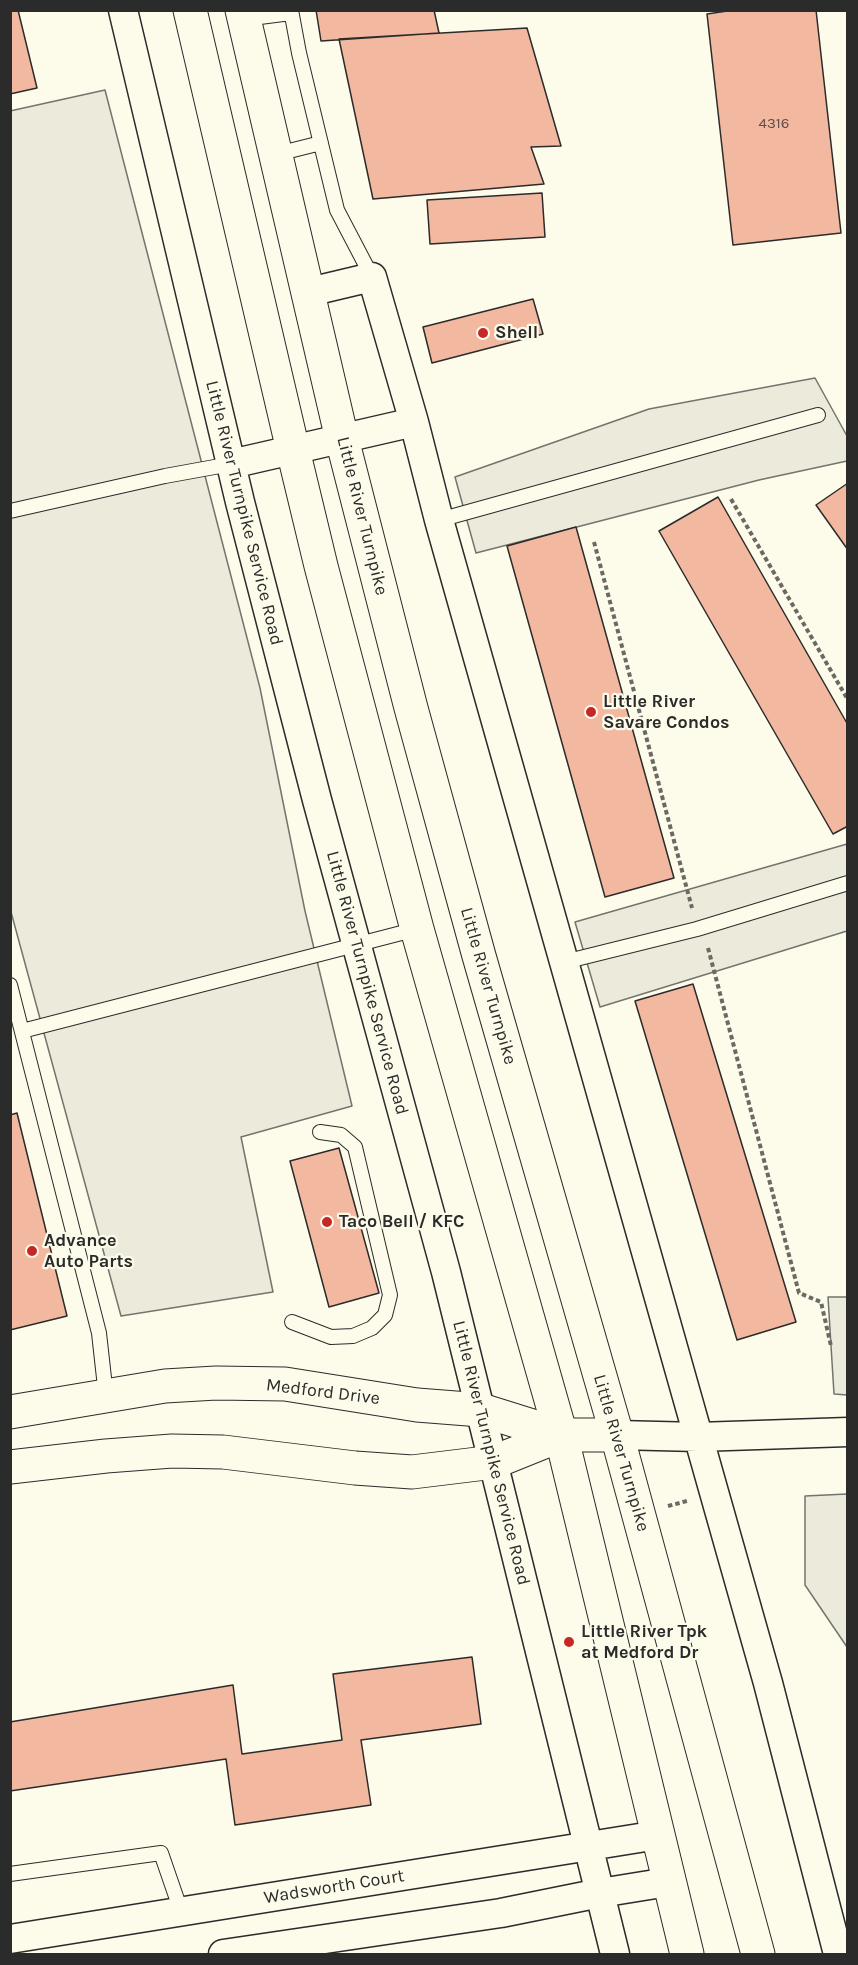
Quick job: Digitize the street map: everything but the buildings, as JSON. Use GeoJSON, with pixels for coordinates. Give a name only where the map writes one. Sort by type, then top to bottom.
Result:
{"type":"FeatureCollection","features":[{"type":"Feature","properties":{"kind":"main road"},"geometry":{"type":"LineString","coordinates":[[190,10],[293,450],[417,929],[561,1435],[687,1954]]}},
{"type":"Feature","properties":{"kind":"main road","name":"Little River Turnpike"},"geometry":{"type":"LineString","coordinates":[[243,15],[342,439],[417,730],[616,1435],[758,1954]]}},
{"type":"Feature","properties":{"kind":"main road","name":"Medford Drive"},"geometry":{"type":"LineString","coordinates":[[10,1412],[175,1386],[216,1383],[285,1384],[417,1405],[481,1410],[561,1435],[616,1435]]}},
{"type":"Feature","properties":{"kind":"main road","name":"Medford Drive"},"geometry":{"type":"LineString","coordinates":[[10,1467],[85,1458],[172,1452],[223,1452],[355,1468],[412,1472],[494,1462],[561,1435]]}},
{"type":"Feature","properties":{"kind":"street","name":"Little River Turnpike Service Road"},"geometry":{"type":"LineString","coordinates":[[123,10],[231,464],[314,788],[443,1261],[615,1954]]}},
{"type":"Feature","properties":{"kind":"street"},"geometry":{"type":"LineString","coordinates":[[309,292],[372,277],[768,1683],[838,1954]]}},
{"type":"Feature","properties":{"kind":"street"},"geometry":{"type":"LineString","coordinates":[[231,464],[414,422]]}},
{"type":"Feature","properties":{"kind":"street","name":"Medford Drive"},"geometry":{"type":"LineString","coordinates":[[616,1435],[698,1437],[848,1432]]}},
{"type":"Feature","properties":{"kind":"street","name":"Wadsworth Court"},"geometry":{"type":"LineString","coordinates":[[10,1939],[658,1835]]}},
{"type":"Feature","properties":{"kind":"street"},"geometry":{"type":"LineString","coordinates":[[223,1954],[501,1913],[668,1882]]}},
{"type":"Feature","properties":{"kind":"lane"},"geometry":{"type":"LineString","coordinates":[[243,15],[291,12],[298,53],[337,210],[372,277]]}},
{"type":"Feature","properties":{"kind":"lane"},"geometry":{"type":"LineString","coordinates":[[277,154],[321,143]]}},
{"type":"Feature","properties":{"kind":"lane"},"geometry":{"type":"LineString","coordinates":[[439,520],[818,415]]}},
{"type":"Feature","properties":{"kind":"lane"},"geometry":{"type":"LineString","coordinates":[[10,511],[165,476],[231,464]]}},
{"type":"Feature","properties":{"kind":"lane"},"geometry":{"type":"LineString","coordinates":[[564,962],[700,928],[848,883]]}},
{"type":"Feature","properties":{"kind":"lane"},"geometry":{"type":"LineString","coordinates":[[22,1031],[417,929]]}},
{"type":"Feature","properties":{"kind":"lane"},"geometry":{"type":"LineString","coordinates":[[10,985],[99,1333],[106,1396]]}},
{"type":"Feature","properties":{"kind":"lane"},"geometry":{"type":"LineString","coordinates":[[292,1322],[331,1337],[353,1336],[372,1329],[385,1314],[390,1295],[354,1147],[341,1135],[320,1132]]}},
{"type":"Feature","properties":{"kind":"lane"},"geometry":{"type":"LineString","coordinates":[[10,1874],[160,1853],[181,1911]]}},
{"type":"Feature","properties":{"kind":"path"},"geometry":{"type":"LineString","coordinates":[[732,499],[848,700]]}},
{"type":"Feature","properties":{"kind":"path"},"geometry":{"type":"LineString","coordinates":[[594,542],[799,1293],[821,1302],[831,1346]]}},
{"type":"Feature","properties":{"kind":"path"},"geometry":{"type":"LineString","coordinates":[[667,1506],[691,1500]]}},
{"type":"Feature","properties":{"kind":"shaded area"},"geometry":{"type":"Polygon","coordinates":[[[105,90],[260,688],[305,911],[352,1106],[241,1137],[273,1292],[121,1316],[11,912],[10,111],[105,90]]]}},
{"type":"Feature","properties":{"kind":"shaded area"},"geometry":{"type":"Polygon","coordinates":[[[815,378],[847,436],[847,461],[759,480],[476,553],[455,477],[649,409],[815,378]]]}},
{"type":"Feature","properties":{"kind":"shaded area"},"geometry":{"type":"Polygon","coordinates":[[[847,844],[847,931],[600,1007],[575,922],[847,844]]]}},
{"type":"Feature","properties":{"kind":"shaded area"},"geometry":{"type":"Polygon","coordinates":[[[828,1297],[847,1297],[847,1395],[834,1394],[828,1297]]]}},
{"type":"Feature","properties":{"kind":"shaded area"},"geometry":{"type":"Polygon","coordinates":[[[848,1494],[847,1647],[805,1585],[805,1496],[848,1494]]]}},
{"type":"Feature","properties":{"kind":"place","name":"Shell"},"geometry":{"type":"Point","coordinates":[483,333]}},
{"type":"Feature","properties":{"kind":"place","name":"Little River Savare Condos"},"geometry":{"type":"Point","coordinates":[591,712]}},
{"type":"Feature","properties":{"kind":"place","name":"Taco Bell / KFC"},"geometry":{"type":"Point","coordinates":[327,1222]}},
{"type":"Feature","properties":{"kind":"place","name":"Advance Auto Parts"},"geometry":{"type":"Point","coordinates":[32,1251]}},
{"type":"Feature","properties":{"kind":"place","name":"Little River Tpk at Medford Dr"},"geometry":{"type":"Point","coordinates":[569,1642]}}]}
